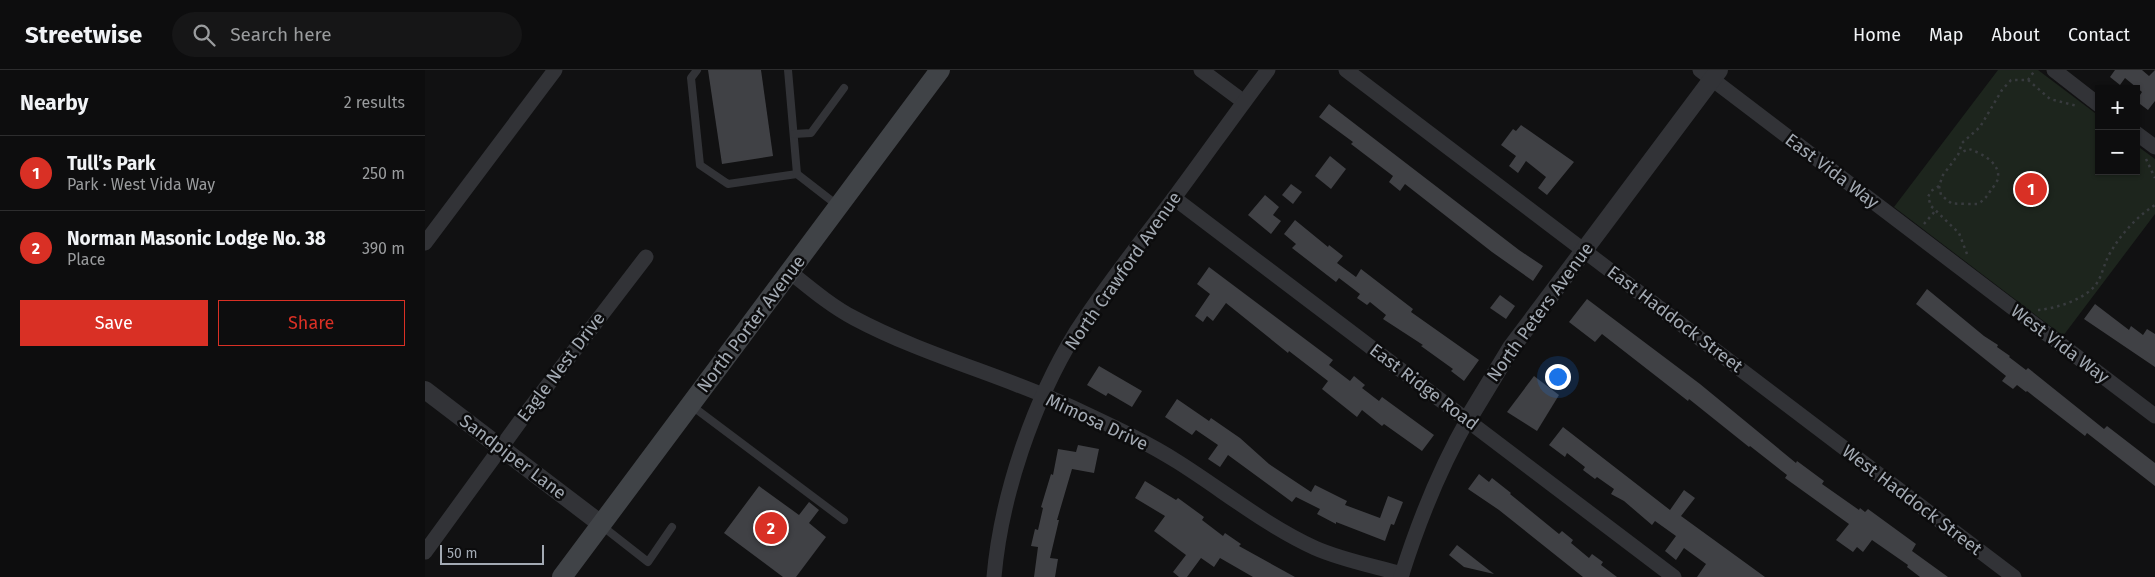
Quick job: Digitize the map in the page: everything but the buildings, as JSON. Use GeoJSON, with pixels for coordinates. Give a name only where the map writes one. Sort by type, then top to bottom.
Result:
{"type":"FeatureCollection","features":[{"type":"Feature","properties":{"kind":"main road","name":"North Porter Avenue"},"geometry":{"type":"LineString","coordinates":[[562,577],[940,70]]}},
{"type":"Feature","properties":{"kind":"street"},"geometry":{"type":"LineString","coordinates":[[425,243],[555,70]]}},
{"type":"Feature","properties":{"kind":"street"},"geometry":{"type":"LineString","coordinates":[[1201,70],[1244,102]]}},
{"type":"Feature","properties":{"kind":"street","name":"North Crawford Avenue"},"geometry":{"type":"LineString","coordinates":[[993,577],[999,536],[1009,491],[1022,450],[1044,396],[1076,333],[1126,261],[1268,70]]}},
{"type":"Feature","properties":{"kind":"street","name":"East Haddock Street"},"geometry":{"type":"LineString","coordinates":[[1346,70],[1835,442]]}},
{"type":"Feature","properties":{"kind":"street"},"geometry":{"type":"LineString","coordinates":[[2054,70],[2095,102]]}},
{"type":"Feature","properties":{"kind":"street","name":"North Peters Avenue"},"geometry":{"type":"LineString","coordinates":[[1402,575],[1425,510],[1457,438],[1511,348],[1584,250],[1710,73]]}},
{"type":"Feature","properties":{"kind":"street","name":"East Vida Way"},"geometry":{"type":"LineString","coordinates":[[1710,73],[1967,265]]}},
{"type":"Feature","properties":{"kind":"street"},"geometry":{"type":"LineString","coordinates":[[2140,138],[2150,152]]}},
{"type":"Feature","properties":{"kind":"street","name":"East Ridge Road"},"geometry":{"type":"LineString","coordinates":[[1174,198],[1468,419],[1673,577]]}},
{"type":"Feature","properties":{"kind":"street","name":"Eagle Nest Drive"},"geometry":{"type":"LineString","coordinates":[[425,552],[521,420],[646,257]]}},
{"type":"Feature","properties":{"kind":"street","name":"West Vida Way"},"geometry":{"type":"LineString","coordinates":[[1967,265],[2155,416]]}},
{"type":"Feature","properties":{"kind":"street","name":"Mimosa Drive"},"geometry":{"type":"LineString","coordinates":[[790,272],[836,307],[871,327],[1083,412],[1177,461],[1258,517],[1292,537],[1318,549],[1402,575]]}},
{"type":"Feature","properties":{"kind":"street","name":"Sandpiper Lane"},"geometry":{"type":"LineString","coordinates":[[425,390],[601,524]]}},
{"type":"Feature","properties":{"kind":"street","name":"West Haddock Street"},"geometry":{"type":"LineString","coordinates":[[1835,442],[2014,577]]}},
{"type":"Feature","properties":{"kind":"lane"},"geometry":{"type":"LineString","coordinates":[[697,70],[691,78],[701,165],[728,184],[797,174],[838,206]]}},
{"type":"Feature","properties":{"kind":"lane"},"geometry":{"type":"LineString","coordinates":[[788,70],[797,174]]}},
{"type":"Feature","properties":{"kind":"lane"},"geometry":{"type":"LineString","coordinates":[[794,134],[811,133],[844,88]]}},
{"type":"Feature","properties":{"kind":"lane"},"geometry":{"type":"LineString","coordinates":[[691,404],[844,520]]}},
{"type":"Feature","properties":{"kind":"lane"},"geometry":{"type":"LineString","coordinates":[[601,524],[648,562],[672,527]]}},
{"type":"Feature","properties":{"kind":"path"},"geometry":{"type":"LineString","coordinates":[[2028,80],[2035,70]]}},
{"type":"Feature","properties":{"kind":"path"},"geometry":{"type":"LineString","coordinates":[[1959,153],[1969,149],[1986,158],[1995,165],[1999,176],[1983,201],[1973,205],[1961,202],[1951,204],[1941,195],[1939,186],[1943,175],[1959,153],[1963,143],[1980,127],[2002,90],[2011,80],[2028,80],[2050,99],[2082,108]]}},
{"type":"Feature","properties":{"kind":"path"},"geometry":{"type":"LineString","coordinates":[[2150,152],[2155,178]]}},
{"type":"Feature","properties":{"kind":"path"},"geometry":{"type":"LineString","coordinates":[[1939,186],[1931,191],[1928,197],[1929,201],[1959,232],[1967,265]]}},
{"type":"Feature","properties":{"kind":"path"},"geometry":{"type":"LineString","coordinates":[[2035,309],[2050,308],[2070,302],[2094,287],[2102,274],[2109,256],[2120,240],[2137,218],[2155,205]]}},
{"type":"Feature","properties":{"kind":"shaded area"},"geometry":{"type":"Polygon","coordinates":[[[1998,70],[2038,70],[2095,113],[2095,175],[2140,175],[2140,148],[2155,159],[2155,214],[2063,336],[1894,207],[1998,70]]]}},
{"type":"Feature","properties":{"kind":"place","name":"Tull’s Park"},"geometry":{"type":"Point","coordinates":[2031,189]}},
{"type":"Feature","properties":{"kind":"place","name":"Norman Masonic Lodge No. 38"},"geometry":{"type":"Point","coordinates":[771,528]}}]}
